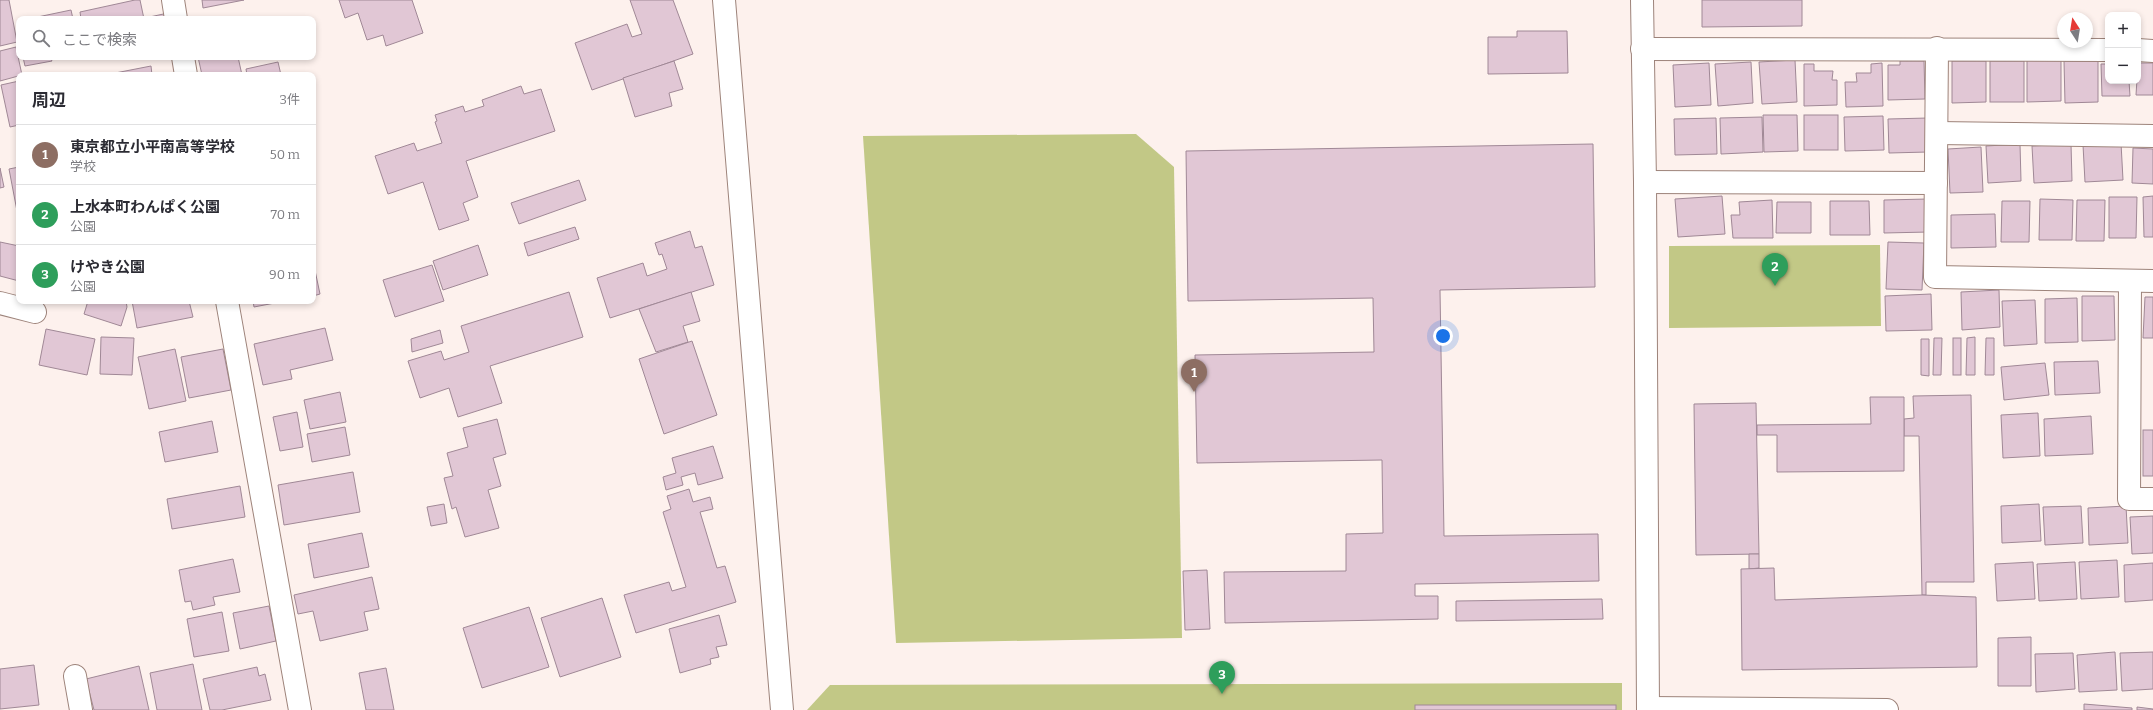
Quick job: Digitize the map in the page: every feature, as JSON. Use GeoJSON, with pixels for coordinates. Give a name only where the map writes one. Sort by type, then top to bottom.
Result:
{"type":"FeatureCollection","features":[{"type":"Feature","properties":{"kind":"street"},"geometry":{"type":"LineString","coordinates":[[173,0],[176,16]]}},
{"type":"Feature","properties":{"kind":"street"},"geometry":{"type":"LineString","coordinates":[[724,0],[782,710]]}},
{"type":"Feature","properties":{"kind":"street"},"geometry":{"type":"LineString","coordinates":[[1642,0],[1645,182],[1648,709],[1887,710]]}},
{"type":"Feature","properties":{"kind":"street"},"geometry":{"type":"LineString","coordinates":[[1642,49],[1937,48],[2105,50]]}},
{"type":"Feature","properties":{"kind":"street"},"geometry":{"type":"LineString","coordinates":[[1937,48],[1935,277],[2130,281],[2153,280]]}},
{"type":"Feature","properties":{"kind":"street"},"geometry":{"type":"LineString","coordinates":[[2141,50],[2153,50]]}},
{"type":"Feature","properties":{"kind":"street"},"geometry":{"type":"LineString","coordinates":[[184,60],[186,72]]}},
{"type":"Feature","properties":{"kind":"street"},"geometry":{"type":"LineString","coordinates":[[1937,133],[2153,136]]}},
{"type":"Feature","properties":{"kind":"street"},"geometry":{"type":"LineString","coordinates":[[1645,182],[1936,183]]}},
{"type":"Feature","properties":{"kind":"street"},"geometry":{"type":"LineString","coordinates":[[2130,281],[2129,499],[2153,499]]}},
{"type":"Feature","properties":{"kind":"street"},"geometry":{"type":"LineString","coordinates":[[0,303],[35,312]]}},
{"type":"Feature","properties":{"kind":"street"},"geometry":{"type":"LineString","coordinates":[[228,304],[300,710]]}},
{"type":"Feature","properties":{"kind":"street"},"geometry":{"type":"LineString","coordinates":[[75,676],[82,710]]}},
{"type":"Feature","properties":{"kind":"green space"},"geometry":{"type":"Polygon","coordinates":[[[1136,134],[1174,167],[1182,638],[896,643],[863,136],[1136,134]]]}},
{"type":"Feature","properties":{"kind":"green space"},"geometry":{"type":"Polygon","coordinates":[[[1880,245],[1881,326],[1669,328],[1669,246],[1880,245]]]}},
{"type":"Feature","properties":{"kind":"green space"},"geometry":{"type":"Polygon","coordinates":[[[1622,683],[1622,710],[807,710],[830,685],[1622,683]]]}},
{"type":"Feature","properties":{"kind":"building"},"geometry":{"type":"Polygon","coordinates":[[[0,0],[9,0],[16,42],[0,46],[0,0]]]}},
{"type":"Feature","properties":{"kind":"building"},"geometry":{"type":"Polygon","coordinates":[[[140,0],[143,16],[81,16],[80,12],[140,0]]]}},
{"type":"Feature","properties":{"kind":"building"},"geometry":{"type":"Polygon","coordinates":[[[202,0],[244,0],[203,8],[202,0]]]}},
{"type":"Feature","properties":{"kind":"building"},"geometry":{"type":"Polygon","coordinates":[[[339,0],[412,0],[423,33],[386,46],[383,35],[367,40],[358,13],[345,18],[339,0]]]}},
{"type":"Feature","properties":{"kind":"building"},"geometry":{"type":"Polygon","coordinates":[[[630,0],[673,0],[693,54],[592,90],[575,43],[627,24],[632,37],[642,34],[630,0]]]}},
{"type":"Feature","properties":{"kind":"building"},"geometry":{"type":"Polygon","coordinates":[[[1702,0],[1802,0],[1802,26],[1702,27],[1702,0]]]}},
{"type":"Feature","properties":{"kind":"building"},"geometry":{"type":"Polygon","coordinates":[[[71,10],[72,16],[42,16],[71,10]]]}},
{"type":"Feature","properties":{"kind":"building"},"geometry":{"type":"Polygon","coordinates":[[[168,13],[168,16],[154,16],[168,13]]]}},
{"type":"Feature","properties":{"kind":"building"},"geometry":{"type":"Polygon","coordinates":[[[1517,31],[1567,31],[1568,73],[1488,74],[1488,37],[1517,37],[1517,31]]]}},
{"type":"Feature","properties":{"kind":"building"},"geometry":{"type":"Polygon","coordinates":[[[16,47],[16,60],[19,60],[21,72],[16,72],[16,77],[0,81],[0,51],[16,47]]]}},
{"type":"Feature","properties":{"kind":"building"},"geometry":{"type":"Polygon","coordinates":[[[24,60],[52,61],[25,66],[24,60]]]}},
{"type":"Feature","properties":{"kind":"building"},"geometry":{"type":"Polygon","coordinates":[[[199,60],[239,60],[241,72],[201,72],[199,60]]]}},
{"type":"Feature","properties":{"kind":"building"},"geometry":{"type":"Polygon","coordinates":[[[1795,60],[1797,102],[1762,104],[1759,62],[1795,60]]]}},
{"type":"Feature","properties":{"kind":"building"},"geometry":{"type":"Polygon","coordinates":[[[2027,60],[2061,60],[2061,101],[2027,102],[2027,60]]]}},
{"type":"Feature","properties":{"kind":"building"},"geometry":{"type":"Polygon","coordinates":[[[674,61],[683,89],[669,93],[672,106],[635,117],[623,78],[674,61]]]}},
{"type":"Feature","properties":{"kind":"building"},"geometry":{"type":"Polygon","coordinates":[[[1900,61],[1924,61],[1925,99],[1888,100],[1888,65],[1900,65],[1900,61]]]}},
{"type":"Feature","properties":{"kind":"building"},"geometry":{"type":"Polygon","coordinates":[[[1952,61],[1986,61],[1986,102],[1952,103],[1952,61]]]}},
{"type":"Feature","properties":{"kind":"building"},"geometry":{"type":"Polygon","coordinates":[[[1990,61],[2024,61],[2024,102],[1990,102],[1990,61]]]}},
{"type":"Feature","properties":{"kind":"building"},"geometry":{"type":"Polygon","coordinates":[[[2064,61],[2098,61],[2098,102],[2065,103],[2064,61]]]}},
{"type":"Feature","properties":{"kind":"building"},"geometry":{"type":"Polygon","coordinates":[[[278,62],[280,72],[246,72],[246,69],[278,62]]]}},
{"type":"Feature","properties":{"kind":"building"},"geometry":{"type":"Polygon","coordinates":[[[1751,62],[1753,103],[1718,106],[1715,64],[1751,62]]]}},
{"type":"Feature","properties":{"kind":"building"},"geometry":{"type":"Polygon","coordinates":[[[1709,63],[1711,105],[1675,107],[1673,65],[1709,63]]]}},
{"type":"Feature","properties":{"kind":"building"},"geometry":{"type":"Polygon","coordinates":[[[1882,63],[1883,106],[1846,107],[1845,82],[1857,82],[1856,73],[1871,73],[1871,64],[1882,63]]]}},
{"type":"Feature","properties":{"kind":"building"},"geometry":{"type":"Polygon","coordinates":[[[2141,63],[2153,63],[2153,95],[2136,95],[2137,84],[2141,84],[2141,63]]]}},
{"type":"Feature","properties":{"kind":"building"},"geometry":{"type":"Polygon","coordinates":[[[1804,64],[1814,64],[1814,71],[1833,71],[1832,80],[1837,80],[1837,105],[1804,106],[1804,64]]]}},
{"type":"Feature","properties":{"kind":"building"},"geometry":{"type":"Polygon","coordinates":[[[2101,64],[2105,64],[2105,84],[2129,84],[2130,96],[2102,96],[2101,64]]]}},
{"type":"Feature","properties":{"kind":"building"},"geometry":{"type":"Polygon","coordinates":[[[151,66],[152,72],[120,72],[151,66]]]}},
{"type":"Feature","properties":{"kind":"building"},"geometry":{"type":"Polygon","coordinates":[[[16,82],[16,126],[10,127],[1,85],[16,82]]]}},
{"type":"Feature","properties":{"kind":"building"},"geometry":{"type":"Polygon","coordinates":[[[521,86],[524,94],[541,89],[555,131],[466,161],[478,197],[463,203],[469,220],[439,230],[423,182],[388,194],[375,156],[414,143],[417,151],[442,143],[435,122],[437,121],[435,115],[463,106],[465,112],[484,106],[482,100],[521,86]]]}},
{"type":"Feature","properties":{"kind":"building"},"geometry":{"type":"Polygon","coordinates":[[[1763,115],[1797,115],[1798,151],[1764,152],[1763,115]]]}},
{"type":"Feature","properties":{"kind":"building"},"geometry":{"type":"Polygon","coordinates":[[[1804,115],[1838,115],[1838,150],[1804,150],[1804,115]]]}},
{"type":"Feature","properties":{"kind":"building"},"geometry":{"type":"Polygon","coordinates":[[[1883,116],[1884,150],[1845,151],[1844,117],[1883,116]]]}},
{"type":"Feature","properties":{"kind":"building"},"geometry":{"type":"Polygon","coordinates":[[[1762,117],[1763,152],[1721,154],[1720,118],[1762,117]]]}},
{"type":"Feature","properties":{"kind":"building"},"geometry":{"type":"Polygon","coordinates":[[[1716,118],[1717,154],[1675,155],[1674,119],[1716,118]]]}},
{"type":"Feature","properties":{"kind":"building"},"geometry":{"type":"Polygon","coordinates":[[[1928,118],[1928,152],[1889,153],[1888,119],[1928,118]]]}},
{"type":"Feature","properties":{"kind":"building"},"geometry":{"type":"Polygon","coordinates":[[[2121,143],[2123,180],[2085,182],[2083,145],[2121,143]]]}},
{"type":"Feature","properties":{"kind":"building"},"geometry":{"type":"Polygon","coordinates":[[[1593,144],[1595,287],[1440,290],[1444,536],[1598,534],[1599,581],[1415,584],[1415,596],[1438,596],[1438,619],[1225,623],[1224,572],[1346,571],[1346,534],[1383,533],[1382,460],[1197,463],[1195,355],[1374,352],[1373,298],[1188,301],[1186,151],[1593,144]]]}},
{"type":"Feature","properties":{"kind":"building"},"geometry":{"type":"Polygon","coordinates":[[[2020,144],[2021,181],[1988,183],[1986,146],[2020,144]]]}},
{"type":"Feature","properties":{"kind":"building"},"geometry":{"type":"Polygon","coordinates":[[[2071,144],[2072,181],[2034,183],[2032,146],[2071,144]]]}},
{"type":"Feature","properties":{"kind":"building"},"geometry":{"type":"Polygon","coordinates":[[[1981,147],[1983,192],[1950,193],[1948,149],[1981,147]]]}},
{"type":"Feature","properties":{"kind":"building"},"geometry":{"type":"Polygon","coordinates":[[[2133,148],[2153,149],[2153,184],[2132,183],[2133,148]]]}},
{"type":"Feature","properties":{"kind":"building"},"geometry":{"type":"Polygon","coordinates":[[[0,168],[4,187],[0,188],[0,168]]]}},
{"type":"Feature","properties":{"kind":"building"},"geometry":{"type":"Polygon","coordinates":[[[16,168],[16,206],[9,169],[16,168]]]}},
{"type":"Feature","properties":{"kind":"building"},"geometry":{"type":"Polygon","coordinates":[[[579,180],[586,200],[519,224],[511,203],[579,180]]]}},
{"type":"Feature","properties":{"kind":"building"},"geometry":{"type":"Polygon","coordinates":[[[1722,196],[1725,234],[1678,237],[1675,199],[1722,196]]]}},
{"type":"Feature","properties":{"kind":"building"},"geometry":{"type":"Polygon","coordinates":[[[2153,196],[2153,237],[2144,237],[2143,197],[2153,196]]]}},
{"type":"Feature","properties":{"kind":"building"},"geometry":{"type":"Polygon","coordinates":[[[2109,197],[2137,197],[2136,238],[2109,238],[2109,197]]]}},
{"type":"Feature","properties":{"kind":"building"},"geometry":{"type":"Polygon","coordinates":[[[1928,199],[1929,232],[1884,233],[1884,200],[1928,199]]]}},
{"type":"Feature","properties":{"kind":"building"},"geometry":{"type":"Polygon","coordinates":[[[2040,199],[2073,200],[2072,240],[2039,240],[2040,199]]]}},
{"type":"Feature","properties":{"kind":"building"},"geometry":{"type":"Polygon","coordinates":[[[1772,200],[1773,238],[1733,238],[1731,215],[1740,215],[1739,202],[1772,200]]]}},
{"type":"Feature","properties":{"kind":"building"},"geometry":{"type":"Polygon","coordinates":[[[2077,200],[2105,200],[2104,241],[2076,241],[2077,200]]]}},
{"type":"Feature","properties":{"kind":"building"},"geometry":{"type":"Polygon","coordinates":[[[1830,201],[1869,201],[1870,235],[1830,235],[1830,201]]]}},
{"type":"Feature","properties":{"kind":"building"},"geometry":{"type":"Polygon","coordinates":[[[2002,201],[2030,201],[2029,242],[2001,242],[2002,201]]]}},
{"type":"Feature","properties":{"kind":"building"},"geometry":{"type":"Polygon","coordinates":[[[1777,202],[1811,202],[1811,233],[1776,233],[1777,202]]]}},
{"type":"Feature","properties":{"kind":"building"},"geometry":{"type":"Polygon","coordinates":[[[1995,214],[1996,247],[1951,248],[1951,215],[1995,214]]]}},
{"type":"Feature","properties":{"kind":"building"},"geometry":{"type":"Polygon","coordinates":[[[575,227],[579,239],[528,256],[524,243],[575,227]]]}},
{"type":"Feature","properties":{"kind":"building"},"geometry":{"type":"Polygon","coordinates":[[[690,231],[695,248],[702,246],[714,285],[610,318],[597,278],[643,263],[647,276],[667,269],[662,254],[659,255],[655,243],[690,231]]]}},
{"type":"Feature","properties":{"kind":"building"},"geometry":{"type":"Polygon","coordinates":[[[0,242],[16,245],[16,280],[0,276],[0,242]]]}},
{"type":"Feature","properties":{"kind":"building"},"geometry":{"type":"Polygon","coordinates":[[[1888,242],[1924,243],[1922,290],[1886,289],[1888,242]]]}},
{"type":"Feature","properties":{"kind":"building"},"geometry":{"type":"Polygon","coordinates":[[[478,245],[488,275],[443,290],[433,261],[478,245]]]}},
{"type":"Feature","properties":{"kind":"building"},"geometry":{"type":"Polygon","coordinates":[[[432,265],[444,301],[395,317],[383,280],[432,265]]]}},
{"type":"Feature","properties":{"kind":"building"},"geometry":{"type":"Polygon","coordinates":[[[316,275],[320,294],[316,295],[316,275]]]}},
{"type":"Feature","properties":{"kind":"building"},"geometry":{"type":"Polygon","coordinates":[[[1999,290],[2000,327],[1962,330],[1961,292],[1999,290]]]}},
{"type":"Feature","properties":{"kind":"building"},"geometry":{"type":"Polygon","coordinates":[[[569,292],[583,337],[490,366],[502,403],[458,417],[449,388],[420,398],[408,361],[441,351],[444,360],[469,352],[461,326],[569,292]]]}},
{"type":"Feature","properties":{"kind":"building"},"geometry":{"type":"Polygon","coordinates":[[[691,292],[700,321],[683,326],[688,342],[656,352],[639,309],[691,292]]]}},
{"type":"Feature","properties":{"kind":"building"},"geometry":{"type":"Polygon","coordinates":[[[1931,294],[1932,330],[1886,331],[1885,296],[1931,294]]]}},
{"type":"Feature","properties":{"kind":"building"},"geometry":{"type":"Polygon","coordinates":[[[2082,296],[2114,296],[2115,340],[2082,341],[2082,296]]]}},
{"type":"Feature","properties":{"kind":"building"},"geometry":{"type":"Polygon","coordinates":[[[2145,297],[2153,297],[2153,338],[2143,338],[2145,297]]]}},
{"type":"Feature","properties":{"kind":"building"},"geometry":{"type":"Polygon","coordinates":[[[2077,298],[2078,342],[2045,343],[2045,299],[2077,298]]]}},
{"type":"Feature","properties":{"kind":"building"},"geometry":{"type":"Polygon","coordinates":[[[2035,300],[2037,344],[2004,346],[2002,301],[2035,300]]]}},
{"type":"Feature","properties":{"kind":"building"},"geometry":{"type":"Polygon","coordinates":[[[87,304],[126,304],[127,307],[121,326],[84,314],[87,304]]]}},
{"type":"Feature","properties":{"kind":"building"},"geometry":{"type":"Polygon","coordinates":[[[133,304],[190,304],[193,317],[137,328],[133,304]]]}},
{"type":"Feature","properties":{"kind":"building"},"geometry":{"type":"Polygon","coordinates":[[[254,304],[270,304],[254,307],[254,304]]]}},
{"type":"Feature","properties":{"kind":"building"},"geometry":{"type":"Polygon","coordinates":[[[325,328],[333,360],[290,370],[292,379],[263,385],[254,344],[325,328]]]}},
{"type":"Feature","properties":{"kind":"building"},"geometry":{"type":"Polygon","coordinates":[[[46,329],[95,339],[87,375],[39,365],[46,329]]]}},
{"type":"Feature","properties":{"kind":"building"},"geometry":{"type":"Polygon","coordinates":[[[440,330],[443,343],[412,352],[411,339],[440,330]]]}},
{"type":"Feature","properties":{"kind":"building"},"geometry":{"type":"Polygon","coordinates":[[[101,337],[134,338],[132,375],[100,374],[101,337]]]}},
{"type":"Feature","properties":{"kind":"building"},"geometry":{"type":"Polygon","coordinates":[[[1975,337],[1975,375],[1966,375],[1967,338],[1975,337]]]}},
{"type":"Feature","properties":{"kind":"building"},"geometry":{"type":"Polygon","coordinates":[[[1934,338],[1942,338],[1941,375],[1933,375],[1934,338]]]}},
{"type":"Feature","properties":{"kind":"building"},"geometry":{"type":"Polygon","coordinates":[[[1953,338],[1961,338],[1961,375],[1953,375],[1953,338]]]}},
{"type":"Feature","properties":{"kind":"building"},"geometry":{"type":"Polygon","coordinates":[[[1986,338],[1994,338],[1994,375],[1985,375],[1986,338]]]}},
{"type":"Feature","properties":{"kind":"building"},"geometry":{"type":"Polygon","coordinates":[[[1921,339],[1929,339],[1929,376],[1921,375],[1921,339]]]}},
{"type":"Feature","properties":{"kind":"building"},"geometry":{"type":"Polygon","coordinates":[[[692,341],[717,415],[664,434],[639,359],[692,341]]]}},
{"type":"Feature","properties":{"kind":"building"},"geometry":{"type":"Polygon","coordinates":[[[175,349],[186,401],[149,409],[138,357],[175,349]]]}},
{"type":"Feature","properties":{"kind":"building"},"geometry":{"type":"Polygon","coordinates":[[[223,349],[231,390],[189,398],[181,357],[223,349]]]}},
{"type":"Feature","properties":{"kind":"building"},"geometry":{"type":"Polygon","coordinates":[[[2098,361],[2100,393],[2055,395],[2054,362],[2098,361]]]}},
{"type":"Feature","properties":{"kind":"building"},"geometry":{"type":"Polygon","coordinates":[[[2045,363],[2049,395],[2004,400],[2001,367],[2045,363]]]}},
{"type":"Feature","properties":{"kind":"building"},"geometry":{"type":"Polygon","coordinates":[[[340,392],[346,422],[310,429],[304,400],[340,392]]]}},
{"type":"Feature","properties":{"kind":"building"},"geometry":{"type":"Polygon","coordinates":[[[1971,395],[1974,582],[1926,582],[1926,595],[1922,595],[1919,436],[1904,436],[1904,419],[1914,418],[1913,396],[1971,395]]]}},
{"type":"Feature","properties":{"kind":"building"},"geometry":{"type":"Polygon","coordinates":[[[1870,397],[1904,397],[1904,471],[1777,472],[1777,435],[1757,435],[1757,425],[1871,424],[1870,397]]]}},
{"type":"Feature","properties":{"kind":"building"},"geometry":{"type":"Polygon","coordinates":[[[1756,403],[1759,554],[1696,555],[1694,404],[1756,403]]]}},
{"type":"Feature","properties":{"kind":"building"},"geometry":{"type":"Polygon","coordinates":[[[297,412],[303,447],[280,451],[273,417],[297,412]]]}},
{"type":"Feature","properties":{"kind":"building"},"geometry":{"type":"Polygon","coordinates":[[[2038,413],[2040,456],[2003,458],[2001,415],[2038,413]]]}},
{"type":"Feature","properties":{"kind":"building"},"geometry":{"type":"Polygon","coordinates":[[[2091,416],[2093,454],[2045,456],[2044,419],[2091,416]]]}},
{"type":"Feature","properties":{"kind":"building"},"geometry":{"type":"Polygon","coordinates":[[[497,419],[506,454],[493,458],[501,486],[488,490],[499,528],[465,537],[456,507],[452,509],[444,478],[453,476],[447,453],[468,447],[463,428],[497,419]]]}},
{"type":"Feature","properties":{"kind":"building"},"geometry":{"type":"Polygon","coordinates":[[[212,421],[218,452],[165,462],[159,432],[212,421]]]}},
{"type":"Feature","properties":{"kind":"building"},"geometry":{"type":"Polygon","coordinates":[[[345,427],[350,455],[312,462],[307,434],[345,427]]]}},
{"type":"Feature","properties":{"kind":"building"},"geometry":{"type":"Polygon","coordinates":[[[2143,430],[2153,430],[2153,476],[2143,476],[2143,430]]]}},
{"type":"Feature","properties":{"kind":"building"},"geometry":{"type":"Polygon","coordinates":[[[713,446],[723,478],[698,485],[695,473],[681,477],[683,485],[666,490],[663,477],[676,473],[672,458],[713,446]]]}},
{"type":"Feature","properties":{"kind":"building"},"geometry":{"type":"Polygon","coordinates":[[[353,472],[360,512],[284,525],[278,485],[353,472]]]}},
{"type":"Feature","properties":{"kind":"building"},"geometry":{"type":"Polygon","coordinates":[[[240,486],[245,517],[172,529],[167,499],[240,486]]]}},
{"type":"Feature","properties":{"kind":"building"},"geometry":{"type":"Polygon","coordinates":[[[689,489],[693,502],[710,497],[713,509],[700,512],[717,568],[725,566],[736,602],[636,633],[624,595],[669,582],[672,591],[686,587],[663,512],[671,509],[667,496],[689,489]]]}},
{"type":"Feature","properties":{"kind":"building"},"geometry":{"type":"Polygon","coordinates":[[[444,504],[447,523],[431,526],[427,507],[444,504]]]}},
{"type":"Feature","properties":{"kind":"building"},"geometry":{"type":"Polygon","coordinates":[[[2039,504],[2041,541],[2002,543],[2001,506],[2039,504]]]}},
{"type":"Feature","properties":{"kind":"building"},"geometry":{"type":"Polygon","coordinates":[[[2081,506],[2083,543],[2045,545],[2043,507],[2081,506]]]}},
{"type":"Feature","properties":{"kind":"building"},"geometry":{"type":"Polygon","coordinates":[[[2126,506],[2128,543],[2089,545],[2088,508],[2126,506]]]}},
{"type":"Feature","properties":{"kind":"building"},"geometry":{"type":"Polygon","coordinates":[[[2153,516],[2153,553],[2132,554],[2130,517],[2153,516]]]}},
{"type":"Feature","properties":{"kind":"building"},"geometry":{"type":"Polygon","coordinates":[[[362,533],[369,567],[314,578],[308,544],[362,533]]]}},
{"type":"Feature","properties":{"kind":"building"},"geometry":{"type":"Polygon","coordinates":[[[1749,554],[1759,554],[1759,568],[1749,569],[1749,554]]]}},
{"type":"Feature","properties":{"kind":"building"},"geometry":{"type":"Polygon","coordinates":[[[233,559],[240,592],[213,597],[215,605],[193,610],[191,601],[185,602],[179,570],[233,559]]]}},
{"type":"Feature","properties":{"kind":"building"},"geometry":{"type":"Polygon","coordinates":[[[2117,560],[2119,597],[2081,599],[2079,562],[2117,560]]]}},
{"type":"Feature","properties":{"kind":"building"},"geometry":{"type":"Polygon","coordinates":[[[2033,562],[2035,599],[1997,601],[1995,564],[2033,562]]]}},
{"type":"Feature","properties":{"kind":"building"},"geometry":{"type":"Polygon","coordinates":[[[2075,562],[2077,599],[2039,601],[2037,564],[2075,562]]]}},
{"type":"Feature","properties":{"kind":"building"},"geometry":{"type":"Polygon","coordinates":[[[2153,563],[2153,600],[2125,602],[2124,565],[2153,563]]]}},
{"type":"Feature","properties":{"kind":"building"},"geometry":{"type":"Polygon","coordinates":[[[1774,568],[1775,600],[1922,595],[1976,597],[1977,667],[1742,670],[1741,569],[1774,568]]]}},
{"type":"Feature","properties":{"kind":"building"},"geometry":{"type":"Polygon","coordinates":[[[1207,570],[1210,629],[1185,630],[1183,571],[1207,570]]]}},
{"type":"Feature","properties":{"kind":"building"},"geometry":{"type":"Polygon","coordinates":[[[372,577],[379,609],[364,612],[368,630],[320,641],[313,611],[298,614],[294,595],[372,577]]]}},
{"type":"Feature","properties":{"kind":"building"},"geometry":{"type":"Polygon","coordinates":[[[602,598],[621,657],[560,677],[541,618],[602,598]]]}},
{"type":"Feature","properties":{"kind":"building"},"geometry":{"type":"Polygon","coordinates":[[[1602,599],[1603,619],[1456,621],[1456,601],[1602,599]]]}},
{"type":"Feature","properties":{"kind":"building"},"geometry":{"type":"Polygon","coordinates":[[[269,606],[276,641],[240,649],[233,613],[269,606]]]}},
{"type":"Feature","properties":{"kind":"building"},"geometry":{"type":"Polygon","coordinates":[[[529,607],[549,667],[482,688],[463,628],[529,607]]]}},
{"type":"Feature","properties":{"kind":"building"},"geometry":{"type":"Polygon","coordinates":[[[222,612],[229,651],[194,657],[187,619],[222,612]]]}},
{"type":"Feature","properties":{"kind":"building"},"geometry":{"type":"Polygon","coordinates":[[[719,615],[727,645],[716,647],[719,657],[710,659],[711,664],[680,673],[669,629],[719,615]]]}},
{"type":"Feature","properties":{"kind":"building"},"geometry":{"type":"Polygon","coordinates":[[[2031,637],[2031,686],[1998,686],[1998,638],[2031,637]]]}},
{"type":"Feature","properties":{"kind":"building"},"geometry":{"type":"Polygon","coordinates":[[[2115,652],[2117,690],[2079,692],[2077,655],[2115,652]]]}},
{"type":"Feature","properties":{"kind":"building"},"geometry":{"type":"Polygon","coordinates":[[[2153,652],[2153,689],[2122,691],[2120,653],[2153,652]]]}},
{"type":"Feature","properties":{"kind":"building"},"geometry":{"type":"Polygon","coordinates":[[[2073,653],[2075,689],[2036,692],[2035,654],[2073,653]]]}},
{"type":"Feature","properties":{"kind":"building"},"geometry":{"type":"Polygon","coordinates":[[[193,664],[202,710],[157,710],[150,673],[193,664]]]}},
{"type":"Feature","properties":{"kind":"building"},"geometry":{"type":"Polygon","coordinates":[[[34,665],[39,705],[0,709],[0,669],[34,665]]]}},
{"type":"Feature","properties":{"kind":"building"},"geometry":{"type":"Polygon","coordinates":[[[139,666],[149,710],[94,710],[86,679],[139,666]]]}},
{"type":"Feature","properties":{"kind":"building"},"geometry":{"type":"Polygon","coordinates":[[[257,667],[259,676],[265,674],[271,700],[222,710],[210,710],[203,679],[257,667]]]}},
{"type":"Feature","properties":{"kind":"building"},"geometry":{"type":"Polygon","coordinates":[[[386,668],[394,710],[366,710],[359,673],[386,668]]]}},
{"type":"Feature","properties":{"kind":"building"},"geometry":{"type":"Polygon","coordinates":[[[2084,704],[2132,708],[2132,710],[2084,710],[2084,704]]]}},
{"type":"Feature","properties":{"kind":"building"},"geometry":{"type":"Polygon","coordinates":[[[1415,705],[1616,705],[1616,710],[1415,710],[1415,705]]]}},
{"type":"Feature","properties":{"kind":"building"},"geometry":{"type":"Polygon","coordinates":[[[2137,707],[2153,709],[2153,710],[2137,710],[2137,707]]]}},
{"type":"Feature","properties":{"kind":"place","name":"上水本町わんぱく公園"},"geometry":{"type":"Point","coordinates":[1775,286]}},
{"type":"Feature","properties":{"kind":"place","name":"東京都立小平南高等学校"},"geometry":{"type":"Point","coordinates":[1194,392]}},
{"type":"Feature","properties":{"kind":"place","name":"けやき公園"},"geometry":{"type":"Point","coordinates":[1222,694]}}]}
